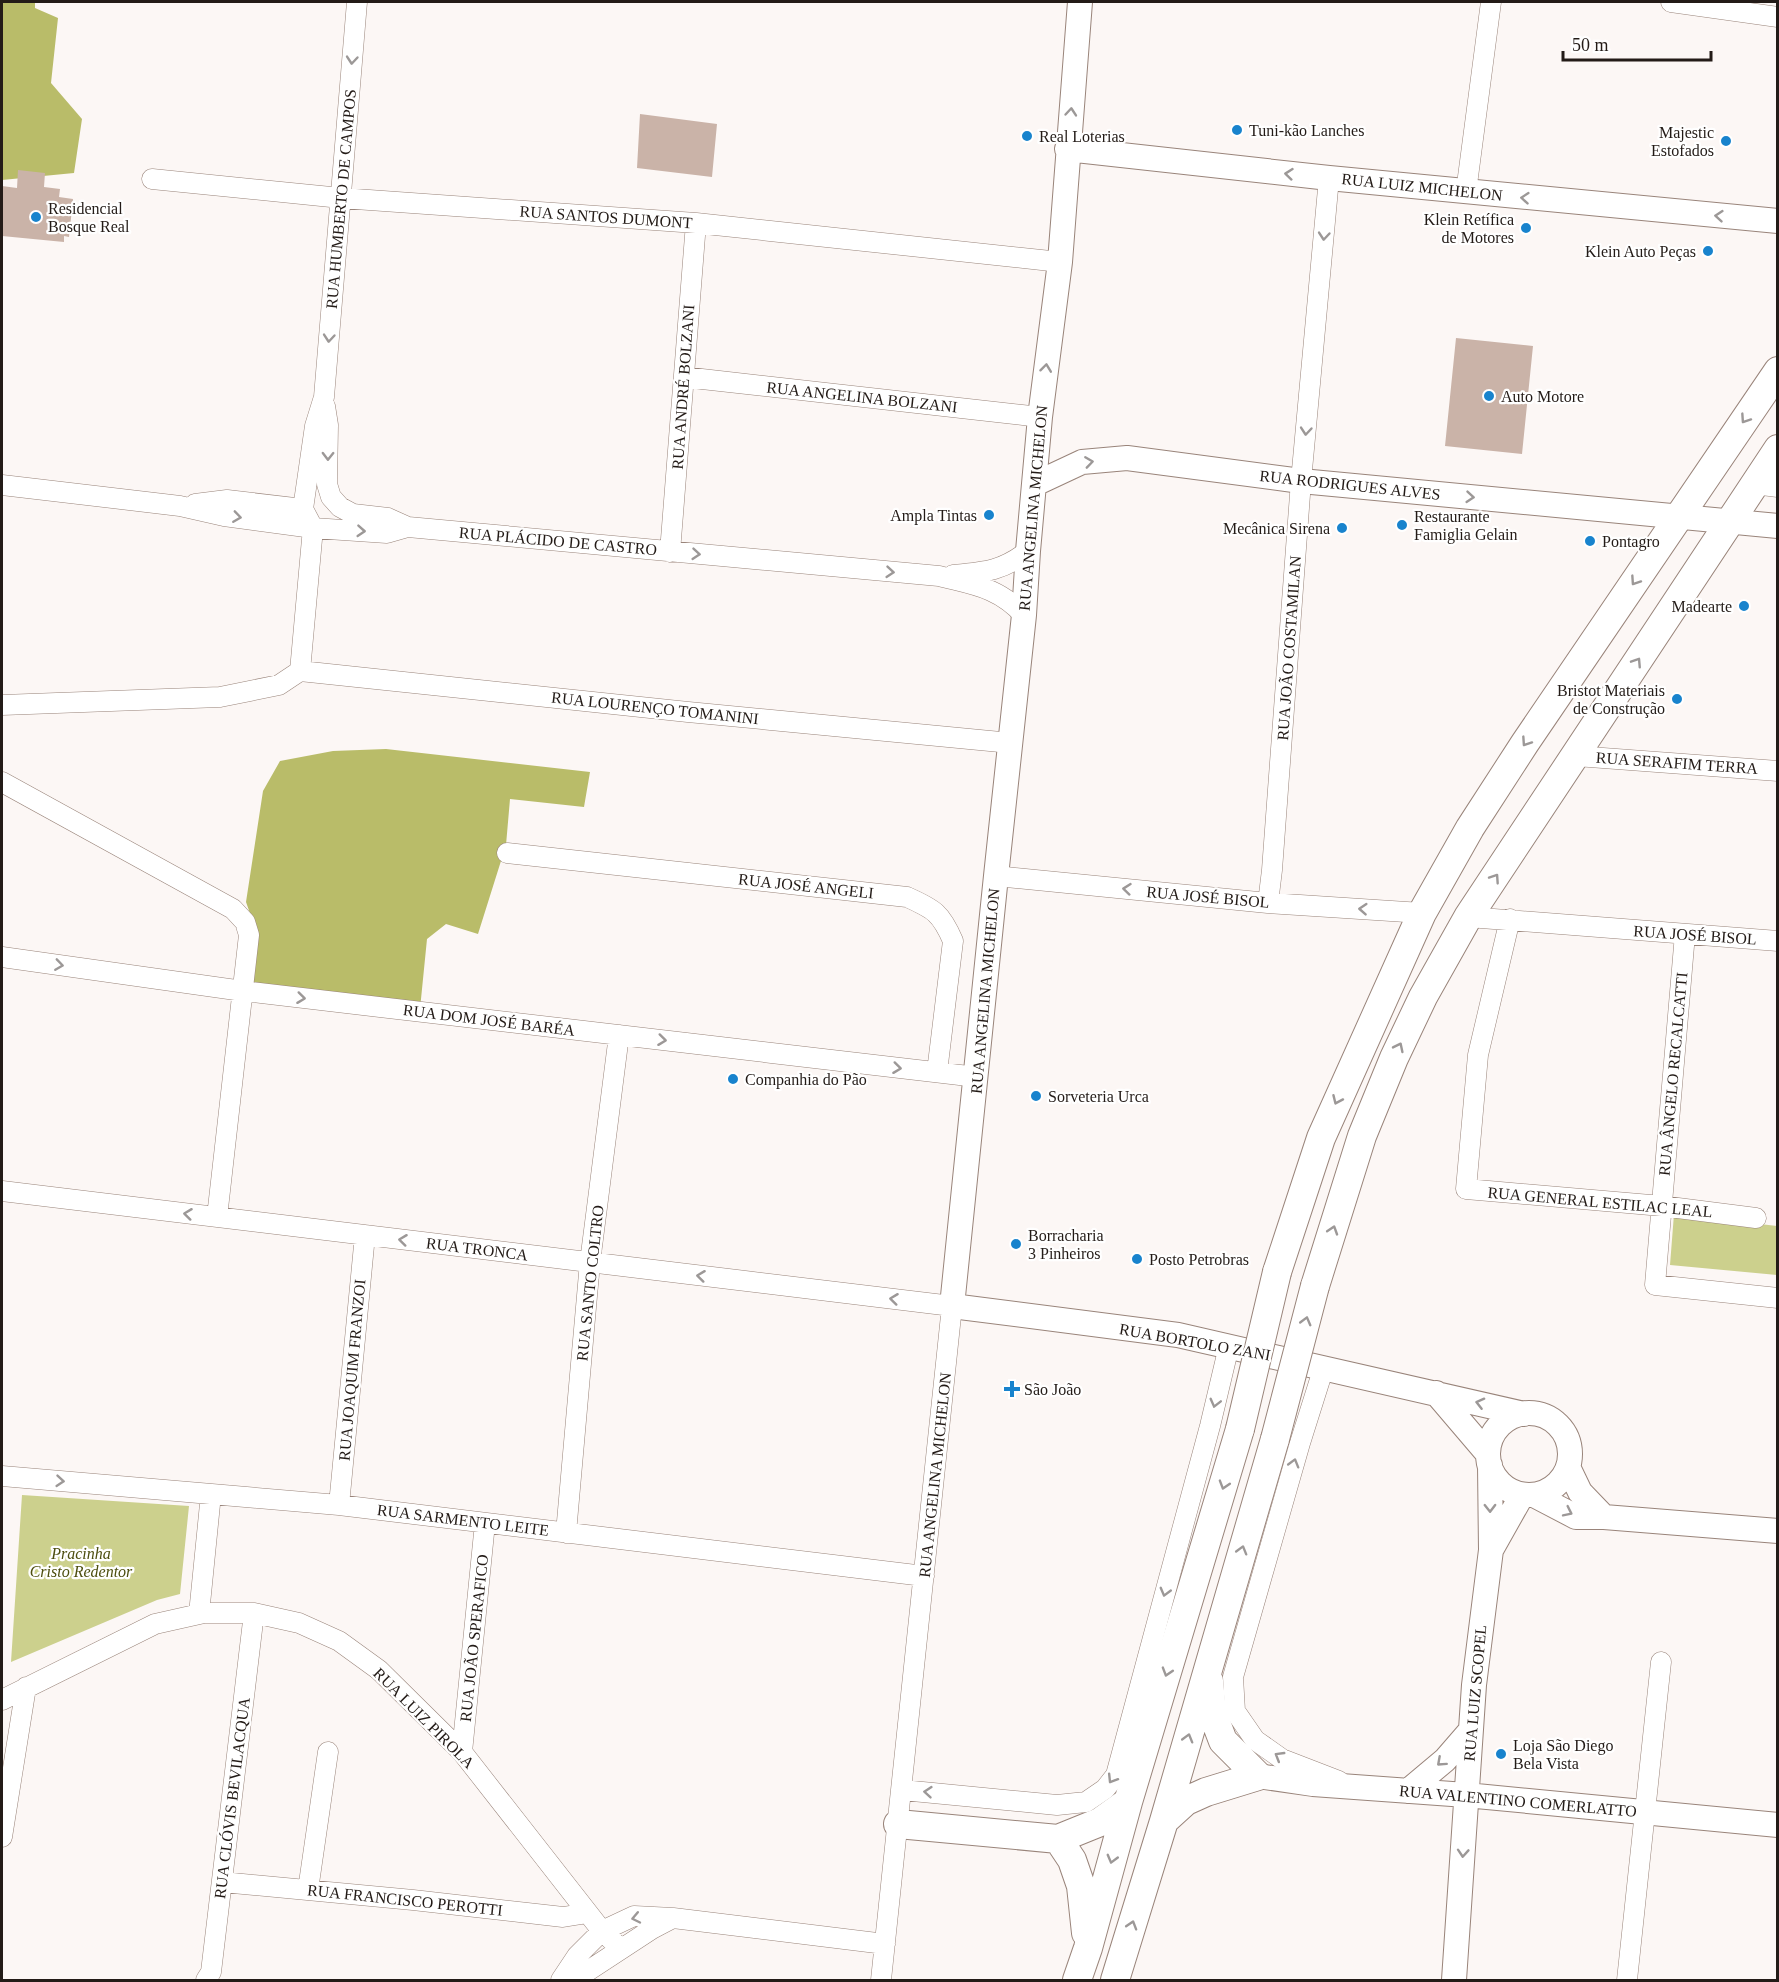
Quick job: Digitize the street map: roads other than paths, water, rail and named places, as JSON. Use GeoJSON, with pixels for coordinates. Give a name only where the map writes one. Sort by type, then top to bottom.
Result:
{"type":"FeatureCollection","features":[{"type":"Feature","properties":{"kind":"highway"},"geometry":{"type":"LineString","coordinates":[[1077,1980],[1240,1429],[1277,1272],[1321,1138],[1422,913],[1470,828],[1525,743],[1778,371]]}},
{"type":"Feature","properties":{"kind":"highway"},"geometry":{"type":"LineString","coordinates":[[1115,1980],[1164,1821],[1275,1439],[1315,1286],[1362,1136],[1394,1058],[1468,917],[1729,521],[1766,485],[1778,449]]}},
{"type":"Feature","properties":{"kind":"highway"},"geometry":{"type":"LineString","coordinates":[[1164,1821],[1186,1801],[1206,1792],[1258,1776],[1223,1741],[1212,1713],[1207,1670]]}},
{"type":"Feature","properties":{"kind":"highway"},"geometry":{"type":"LineString","coordinates":[[898,1824],[1058,1839],[1100,1822],[1128,1802]]}},
{"type":"Feature","properties":{"kind":"highway"},"geometry":{"type":"LineString","coordinates":[[1058,1839],[1072,1860],[1081,1886],[1088,1948]]}},
{"type":"Feature","properties":{"kind":"main road","name":"RUA ANGELINA MICHELON"},"geometry":{"type":"LineString","coordinates":[[952,1306],[1024,615],[1040,417],[1060,262],[1080,2]]}},
{"type":"Feature","properties":{"kind":"main road","name":"RUA LUIZ MICHELON"},"geometry":{"type":"LineString","coordinates":[[1067,149],[1466,192],[1778,221]]}},
{"type":"Feature","properties":{"kind":"main road","name":"RUA RODRIGUES ALVES"},"geometry":{"type":"LineString","coordinates":[[1035,484],[1082,462],[1127,458],[1301,482],[1778,526]]}},
{"type":"Feature","properties":{"kind":"main road","name":"RUA BORTOLO ZANI"},"geometry":{"type":"LineString","coordinates":[[952,1306],[1178,1335],[1274,1356],[1323,1370],[1524,1414]]}},
{"type":"Feature","properties":{"kind":"main road"},"geometry":{"type":"LineString","coordinates":[[1436,1393],[1489,1459]]}},
{"type":"Feature","properties":{"kind":"main road"},"geometry":{"type":"LineString","coordinates":[[1528,1495],[1556,1486],[1568,1467],[1569,1444],[1564,1433],[1557,1424],[1536,1414],[1513,1417],[1495,1432],[1490,1442],[1489,1459],[1494,1476],[1512,1491],[1528,1495],[1576,1517],[1604,1517],[1778,1532]]}},
{"type":"Feature","properties":{"kind":"main road","name":"RUA LUIZ SCOPEL"},"geometry":{"type":"LineString","coordinates":[[1454,1980],[1474,1685],[1491,1550],[1489,1459]]}},
{"type":"Feature","properties":{"kind":"main road"},"geometry":{"type":"LineString","coordinates":[[1568,1467],[1580,1492],[1604,1517]]}},
{"type":"Feature","properties":{"kind":"main road","name":"RUA LUIZ SCOPEL"},"geometry":{"type":"LineString","coordinates":[[1491,1550],[1528,1495]]}},
{"type":"Feature","properties":{"kind":"main road"},"geometry":{"type":"LineString","coordinates":[[1408,1791],[1445,1760],[1472,1730]]}},
{"type":"Feature","properties":{"kind":"main road","name":"RUA VALENTINO COMERLATTO"},"geometry":{"type":"LineString","coordinates":[[1258,1776],[1313,1784],[1466,1795],[1778,1825]]}},
{"type":"Feature","properties":{"kind":"street","name":"RUA HUMBERTO DE CAMPOS"},"geometry":{"type":"LineString","coordinates":[[303,509],[315,426],[324,397],[357,2]]}},
{"type":"Feature","properties":{"kind":"street"},"geometry":{"type":"LineString","coordinates":[[1466,192],[1491,2]]}},
{"type":"Feature","properties":{"kind":"street"},"geometry":{"type":"LineString","coordinates":[[1671,2],[1778,17]]}},
{"type":"Feature","properties":{"kind":"street","name":"RUA JOÃO COSTAMILAN"},"geometry":{"type":"LineString","coordinates":[[1268,903],[1301,482],[1329,178]]}},
{"type":"Feature","properties":{"kind":"street","name":"RUA SANTOS DUMONT"},"geometry":{"type":"LineString","coordinates":[[153,179],[341,198],[696,223],[1060,262]]}},
{"type":"Feature","properties":{"kind":"street","name":"RUA ANDRÉ BOLZANI"},"geometry":{"type":"LineString","coordinates":[[670,552],[696,223]]}},
{"type":"Feature","properties":{"kind":"street","name":"RUA ANGELINA BOLZANI"},"geometry":{"type":"LineString","coordinates":[[684,377],[1040,417]]}},
{"type":"Feature","properties":{"kind":"street","name":"RUA HUMBERTO DE CAMPOS"},"geometry":{"type":"LineString","coordinates":[[324,397],[328,425],[327,484],[332,497],[340,507],[353,514],[388,518],[408,527]]}},
{"type":"Feature","properties":{"kind":"street","name":"RUA PLÁCIDO DE CASTRO"},"geometry":{"type":"LineString","coordinates":[[2,485],[180,506],[224,516],[313,528],[387,533],[408,527],[939,576],[990,589],[1013,603],[1024,615]]}},
{"type":"Feature","properties":{"kind":"street","name":"RUA PLÁCIDO DE CASTRO"},"geometry":{"type":"LineString","coordinates":[[180,506],[227,500],[303,509]]}},
{"type":"Feature","properties":{"kind":"street"},"geometry":{"type":"LineString","coordinates":[[2,705],[220,697],[279,685],[300,671],[313,528],[303,509]]}},
{"type":"Feature","properties":{"kind":"street","name":"RUA PLÁCIDO DE CASTRO"},"geometry":{"type":"LineString","coordinates":[[939,576],[986,572],[1010,564],[1028,551]]}},
{"type":"Feature","properties":{"kind":"street","name":"RUA LOURENÇO TOMANINI"},"geometry":{"type":"LineString","coordinates":[[300,671],[1011,743]]}},
{"type":"Feature","properties":{"kind":"street","name":"RUA SERAFIM TERRA"},"geometry":{"type":"LineString","coordinates":[[1576,756],[1778,771]]}},
{"type":"Feature","properties":{"kind":"street"},"geometry":{"type":"LineString","coordinates":[[2,782],[233,909],[245,922],[249,935],[218,1217]]}},
{"type":"Feature","properties":{"kind":"street","name":"RUA JOSÉ ANGELI"},"geometry":{"type":"LineString","coordinates":[[507,853],[907,897],[928,907],[945,922],[953,941],[937,1072]]}},
{"type":"Feature","properties":{"kind":"street","name":"RUA JOSÉ BISOL"},"geometry":{"type":"LineString","coordinates":[[996,876],[1268,903],[1422,913]]}},
{"type":"Feature","properties":{"kind":"street","name":"RUA JOSÉ BISOL"},"geometry":{"type":"LineString","coordinates":[[1468,917],[1778,941]]}},
{"type":"Feature","properties":{"kind":"street","name":"RUA GENERAL ESTILAC LEAL"},"geometry":{"type":"LineString","coordinates":[[1510,919],[1478,1055],[1466,1189],[1662,1206],[1756,1218]]}},
{"type":"Feature","properties":{"kind":"street","name":"RUA ÂNGELO RECALCATTI"},"geometry":{"type":"LineString","coordinates":[[1685,934],[1655,1285],[1778,1298]]}},
{"type":"Feature","properties":{"kind":"street","name":"RUA DOM JOSÉ BARÉA"},"geometry":{"type":"LineString","coordinates":[[2,957],[243,991],[977,1077]]}},
{"type":"Feature","properties":{"kind":"street","name":"RUA SANTO COLTRO"},"geometry":{"type":"LineString","coordinates":[[566,1533],[590,1262],[619,1035]]}},
{"type":"Feature","properties":{"kind":"street","name":"RUA TRONCA"},"geometry":{"type":"LineString","coordinates":[[2,1191],[952,1306]]}},
{"type":"Feature","properties":{"kind":"street","name":"RUA JOAQUIM FRANZOI"},"geometry":{"type":"LineString","coordinates":[[339,1505],[365,1235]]}},
{"type":"Feature","properties":{"kind":"street","name":"RUA ANGELINA MICHELON"},"geometry":{"type":"LineString","coordinates":[[881,1980],[952,1306]]}},
{"type":"Feature","properties":{"kind":"street"},"geometry":{"type":"LineString","coordinates":[[902,1790],[1057,1805],[1086,1802],[1105,1790],[1116,1775],[1210,1426],[1229,1346]]}},
{"type":"Feature","properties":{"kind":"street"},"geometry":{"type":"LineString","coordinates":[[1323,1370],[1254,1600],[1233,1677],[1233,1693],[1235,1711],[1255,1740],[1282,1759],[1353,1787]]}},
{"type":"Feature","properties":{"kind":"street","name":"RUA SARMENTO LEITE"},"geometry":{"type":"LineString","coordinates":[[2,1476],[339,1505],[924,1576]]}},
{"type":"Feature","properties":{"kind":"street"},"geometry":{"type":"LineString","coordinates":[[199,1614],[211,1494]]}},
{"type":"Feature","properties":{"kind":"street","name":"RUA JOÃO SPERAFICO"},"geometry":{"type":"LineString","coordinates":[[462,1752],[485,1523]]}},
{"type":"Feature","properties":{"kind":"street","name":"RUA LUIZ PIROLA"},"geometry":{"type":"LineString","coordinates":[[2,1700],[155,1624],[199,1614],[254,1613],[299,1623],[339,1641],[379,1670],[462,1752],[602,1931]]}},
{"type":"Feature","properties":{"kind":"street","name":"RUA CLÓVIS BEVILACQUA"},"geometry":{"type":"LineString","coordinates":[[206,1980],[211,1972],[254,1613]]}},
{"type":"Feature","properties":{"kind":"street"},"geometry":{"type":"LineString","coordinates":[[1627,1980],[1661,1662]]}},
{"type":"Feature","properties":{"kind":"street"},"geometry":{"type":"LineString","coordinates":[[2,1838],[26,1687]]}},
{"type":"Feature","properties":{"kind":"street"},"geometry":{"type":"LineString","coordinates":[[308,1890],[328,1752]]}},
{"type":"Feature","properties":{"kind":"street","name":"RUA FRANCISCO PEROTTI"},"geometry":{"type":"LineString","coordinates":[[222,1882],[562,1917],[588,1913]]}},
{"type":"Feature","properties":{"kind":"street"},"geometry":{"type":"LineString","coordinates":[[561,1980],[577,1956],[602,1931],[634,1917],[673,1918],[885,1944]]}},
{"type":"Feature","properties":{"kind":"street"},"geometry":{"type":"LineString","coordinates":[[574,1980],[673,1918]]}},
{"type":"Feature","properties":{"kind":"street"},"geometry":{"type":"LineString","coordinates":[[602,1931],[621,1949]]}},
{"type":"Feature","properties":{"kind":"place","name":"Tuni-kão Lanches"},"geometry":{"type":"Point","coordinates":[1237,130]}},
{"type":"Feature","properties":{"kind":"place","name":"Real Loterias"},"geometry":{"type":"Point","coordinates":[1027,136]}},
{"type":"Feature","properties":{"kind":"place","name":"Majestic Estofados"},"geometry":{"type":"Point","coordinates":[1726,141]}},
{"type":"Feature","properties":{"kind":"place","name":"Residencial Bosque Real"},"geometry":{"type":"Point","coordinates":[36,217]}},
{"type":"Feature","properties":{"kind":"place","name":"Klein Retífica de Motores"},"geometry":{"type":"Point","coordinates":[1526,228]}},
{"type":"Feature","properties":{"kind":"place","name":"Klein Auto Peças"},"geometry":{"type":"Point","coordinates":[1708,251]}},
{"type":"Feature","properties":{"kind":"place","name":"Auto Motore"},"geometry":{"type":"Point","coordinates":[1489,396]}},
{"type":"Feature","properties":{"kind":"place","name":"Ampla Tintas"},"geometry":{"type":"Point","coordinates":[989,515]}},
{"type":"Feature","properties":{"kind":"place","name":"Restaurante Famiglia Gelain"},"geometry":{"type":"Point","coordinates":[1402,525]}},
{"type":"Feature","properties":{"kind":"place","name":"Mecânica Sirena"},"geometry":{"type":"Point","coordinates":[1342,528]}},
{"type":"Feature","properties":{"kind":"place","name":"Pontagro"},"geometry":{"type":"Point","coordinates":[1590,541]}},
{"type":"Feature","properties":{"kind":"place","name":"Madearte"},"geometry":{"type":"Point","coordinates":[1744,606]}},
{"type":"Feature","properties":{"kind":"place","name":"Bristot Materiais de Construção"},"geometry":{"type":"Point","coordinates":[1677,699]}},
{"type":"Feature","properties":{"kind":"place","name":"Companhia do Pão"},"geometry":{"type":"Point","coordinates":[733,1079]}},
{"type":"Feature","properties":{"kind":"place","name":"Sorveteria Urca"},"geometry":{"type":"Point","coordinates":[1036,1096]}},
{"type":"Feature","properties":{"kind":"place","name":"Borracharia 3 Pinheiros"},"geometry":{"type":"Point","coordinates":[1016,1244]}},
{"type":"Feature","properties":{"kind":"place","name":"Posto Petrobras"},"geometry":{"type":"Point","coordinates":[1137,1259]}},
{"type":"Feature","properties":{"kind":"place","name":"São João"},"geometry":{"type":"Point","coordinates":[1012,1389]}},
{"type":"Feature","properties":{"kind":"place","name":"Loja São Diego Bela Vista"},"geometry":{"type":"Point","coordinates":[1501,1754]}},
{"type":"Feature","properties":{"kind":"park label","name":"Pracinha Cristo Redentor"},"geometry":{"type":"Point","coordinates":[81,1562]}}]}
